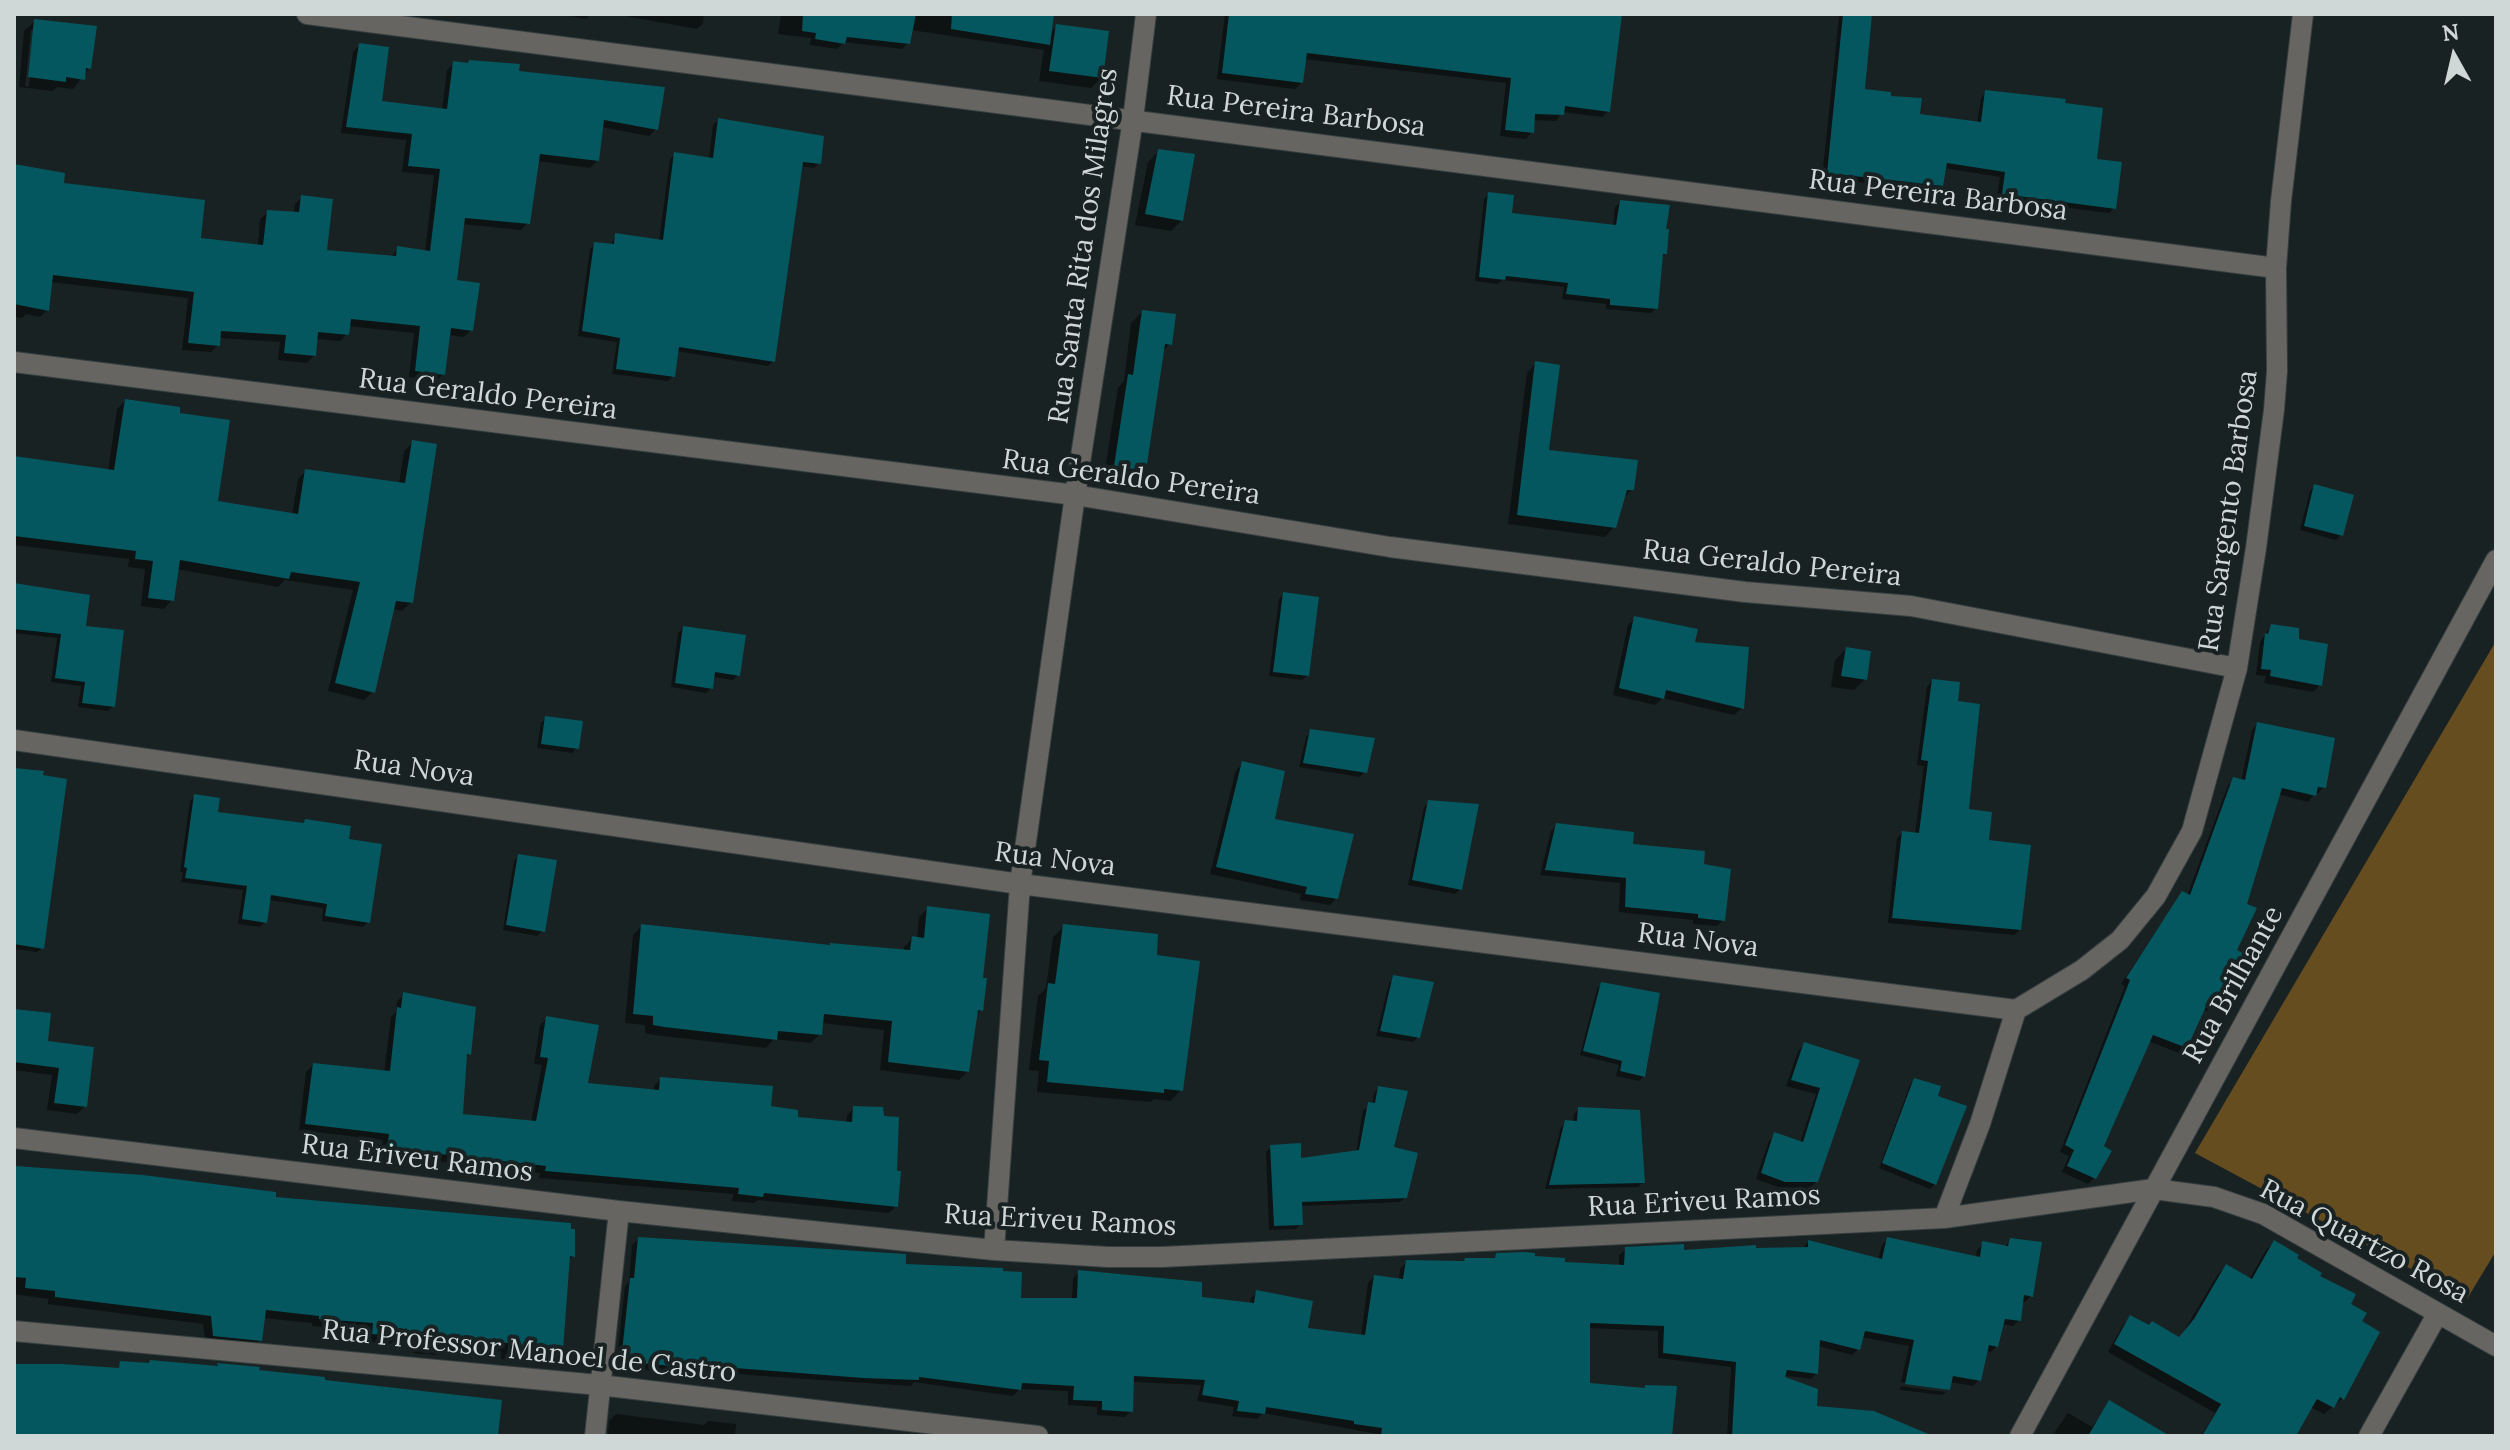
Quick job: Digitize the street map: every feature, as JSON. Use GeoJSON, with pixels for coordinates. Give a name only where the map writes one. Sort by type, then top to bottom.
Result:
{"type":"FeatureCollection","features":[{"type":"Feature","properties":{"kind":"street","name":"Rua Pereira Barbosa"},"geometry":{"type":"LineString","coordinates":[[307,14],[2276,268]]}},
{"type":"Feature","properties":{"kind":"street","name":"Rua Santa Rita dos Milagres"},"geometry":{"type":"LineString","coordinates":[[994,1250],[1020,884],[1146,14]]}},
{"type":"Feature","properties":{"kind":"street","name":"Rua Sargento Barbosa"},"geometry":{"type":"LineString","coordinates":[[2016,1010],[2082,970],[2120,940],[2156,896],[2192,831],[2237,668],[2274,410],[2277,371],[2276,268],[2303,14]]}},
{"type":"Feature","properties":{"kind":"street","name":"Rua Geraldo Pereira"},"geometry":{"type":"LineString","coordinates":[[14,362],[1075,495],[1390,547],[1745,592],[1911,606],[2237,668]]}},
{"type":"Feature","properties":{"kind":"street","name":"Rua Brilhante"},"geometry":{"type":"LineString","coordinates":[[2020,1436],[2496,560]]}},
{"type":"Feature","properties":{"kind":"street","name":"Rua Nova"},"geometry":{"type":"LineString","coordinates":[[14,740],[1020,884],[2016,1010]]}},
{"type":"Feature","properties":{"kind":"street"},"geometry":{"type":"LineString","coordinates":[[1944,1218],[1980,1124],[2016,1010]]}},
{"type":"Feature","properties":{"kind":"street","name":"Rua Eriveu Ramos"},"geometry":{"type":"LineString","coordinates":[[14,1138],[619,1211],[994,1250],[1108,1257],[1162,1257],[1944,1218],[2154,1189]]}},
{"type":"Feature","properties":{"kind":"street","name":"Rua Quartzo Rosa"},"geometry":{"type":"LineString","coordinates":[[2154,1189],[2214,1197],[2263,1214],[2496,1346]]}},
{"type":"Feature","properties":{"kind":"street"},"geometry":{"type":"LineString","coordinates":[[595,1436],[619,1211]]}},
{"type":"Feature","properties":{"kind":"street"},"geometry":{"type":"LineString","coordinates":[[2369,1436],[2438,1313]]}},
{"type":"Feature","properties":{"kind":"street","name":"Rua Professor Manoel de Castro"},"geometry":{"type":"LineString","coordinates":[[14,1331],[599,1385],[1038,1436]]}},
{"type":"Feature","properties":{"kind":"shaded area"},"geometry":{"type":"Polygon","coordinates":[[[2496,641],[2496,1251],[2467,1299],[2195,1153],[2496,641]]]}},
{"type":"Feature","properties":{"kind":"building"},"geometry":{"type":"Polygon","coordinates":[[[803,14],[916,14],[910,44],[847,37],[845,44],[815,39],[816,33],[802,31],[803,14]]]}},
{"type":"Feature","properties":{"kind":"building"},"geometry":{"type":"Polygon","coordinates":[[[952,14],[1054,14],[1050,45],[951,29],[952,14]]]}},
{"type":"Feature","properties":{"kind":"building"},"geometry":{"type":"Polygon","coordinates":[[[1229,14],[1622,14],[1610,112],[1565,106],[1564,115],[1535,114],[1534,133],[1505,130],[1511,78],[1307,53],[1303,83],[1222,73],[1229,14]]]}},
{"type":"Feature","properties":{"kind":"building"},"geometry":{"type":"Polygon","coordinates":[[[1843,14],[1872,14],[1865,89],[1891,92],[1891,96],[1922,98],[1920,114],[1981,122],[1985,90],[2066,99],[2065,103],[2103,108],[2097,159],[2122,162],[2116,209],[2002,194],[2005,172],[1947,163],[1943,186],[1827,173],[1843,14]]]}},
{"type":"Feature","properties":{"kind":"building"},"geometry":{"type":"Polygon","coordinates":[[[34,19],[97,26],[91,69],[86,68],[85,80],[66,77],[66,82],[28,77],[34,19]]]}},
{"type":"Feature","properties":{"kind":"building"},"geometry":{"type":"Polygon","coordinates":[[[1056,24],[1109,31],[1103,78],[1049,71],[1056,24]]]}},
{"type":"Feature","properties":{"kind":"building"},"geometry":{"type":"Polygon","coordinates":[[[359,43],[389,47],[382,101],[447,109],[453,61],[468,63],[469,60],[520,64],[519,71],[665,87],[658,130],[604,120],[599,161],[540,154],[530,224],[465,218],[457,280],[480,283],[473,331],[451,328],[445,375],[415,371],[420,326],[351,319],[349,335],[318,332],[316,356],[284,353],[286,335],[221,331],[220,346],[188,343],[194,292],[53,275],[49,311],[14,304],[14,164],[65,173],[64,183],[205,200],[201,238],[263,245],[267,210],[299,212],[301,195],[333,199],[327,250],[396,256],[397,246],[430,251],[440,169],[408,166],[412,134],[346,127],[359,43]]]}},
{"type":"Feature","properties":{"kind":"building"},"geometry":{"type":"Polygon","coordinates":[[[718,118],[824,136],[821,164],[803,162],[775,362],[679,347],[675,377],[616,369],[620,338],[582,331],[594,242],[614,244],[615,233],[663,240],[674,152],[713,158],[718,118]]]}},
{"type":"Feature","properties":{"kind":"building"},"geometry":{"type":"Polygon","coordinates":[[[1158,149],[1195,154],[1183,221],[1145,214],[1158,149]]]}},
{"type":"Feature","properties":{"kind":"building"},"geometry":{"type":"Polygon","coordinates":[[[1488,192],[1514,195],[1512,213],[1616,225],[1620,200],[1670,205],[1666,229],[1669,229],[1667,254],[1663,254],[1658,309],[1610,305],[1610,299],[1566,294],[1568,283],[1506,276],[1505,280],[1479,277],[1488,192]]]}},
{"type":"Feature","properties":{"kind":"building"},"geometry":{"type":"Polygon","coordinates":[[[1142,310],[1176,314],[1172,345],[1165,344],[1146,471],[1114,466],[1128,374],[1133,375],[1142,310]]]}},
{"type":"Feature","properties":{"kind":"building"},"geometry":{"type":"Polygon","coordinates":[[[1535,361],[1560,365],[1549,450],[1638,460],[1634,490],[1627,490],[1616,528],[1517,515],[1535,361]]]}},
{"type":"Feature","properties":{"kind":"building"},"geometry":{"type":"Polygon","coordinates":[[[125,399],[180,407],[180,413],[230,420],[218,501],[298,514],[305,469],[405,483],[412,440],[437,444],[413,603],[396,601],[375,693],[335,683],[360,582],[291,572],[289,579],[180,560],[174,601],[148,598],[153,561],[135,559],[136,551],[14,536],[14,456],[114,470],[125,399]]]}},
{"type":"Feature","properties":{"kind":"building"},"geometry":{"type":"Polygon","coordinates":[[[2314,484],[2354,495],[2343,536],[2304,526],[2314,484]]]}},
{"type":"Feature","properties":{"kind":"building"},"geometry":{"type":"Polygon","coordinates":[[[14,583],[90,595],[86,626],[124,630],[115,707],[82,703],[85,682],[55,678],[61,634],[14,629],[14,583]]]}},
{"type":"Feature","properties":{"kind":"building"},"geometry":{"type":"Polygon","coordinates":[[[1283,592],[1319,597],[1309,676],[1273,672],[1283,592]]]}},
{"type":"Feature","properties":{"kind":"building"},"geometry":{"type":"Polygon","coordinates":[[[1634,616],[1698,629],[1695,642],[1749,647],[1744,709],[1666,690],[1664,699],[1619,688],[1634,616]]]}},
{"type":"Feature","properties":{"kind":"building"},"geometry":{"type":"Polygon","coordinates":[[[2271,624],[2299,628],[2299,639],[2328,644],[2322,686],[2270,676],[2271,670],[2261,669],[2265,633],[2268,634],[2271,624]]]}},
{"type":"Feature","properties":{"kind":"building"},"geometry":{"type":"Polygon","coordinates":[[[683,626],[746,635],[740,676],[715,672],[713,689],[675,683],[683,626]]]}},
{"type":"Feature","properties":{"kind":"building"},"geometry":{"type":"Polygon","coordinates":[[[1846,647],[1871,651],[1867,680],[1841,676],[1846,647]]]}},
{"type":"Feature","properties":{"kind":"building"},"geometry":{"type":"Polygon","coordinates":[[[1932,679],[1960,682],[1958,701],[1980,704],[1969,809],[1992,812],[1989,840],[2031,845],[2021,930],[1892,918],[1902,831],[1919,833],[1928,761],[1921,760],[1932,679]]]}},
{"type":"Feature","properties":{"kind":"building"},"geometry":{"type":"Polygon","coordinates":[[[545,716],[583,721],[579,749],[541,744],[545,716]]]}},
{"type":"Feature","properties":{"kind":"building"},"geometry":{"type":"Polygon","coordinates":[[[2257,722],[2335,738],[2326,788],[2318,787],[2316,796],[2282,788],[2247,904],[2257,908],[2237,950],[2248,956],[2215,1006],[2208,1002],[2187,1048],[2153,1035],[2104,1146],[2112,1151],[2096,1179],[2067,1166],[2074,1150],[2065,1145],[2130,980],[2126,978],[2182,891],[2190,895],[2233,777],[2245,780],[2257,722]]]}},
{"type":"Feature","properties":{"kind":"building"},"geometry":{"type":"Polygon","coordinates":[[[1310,729],[1375,738],[1367,773],[1303,763],[1310,729]]]}},
{"type":"Feature","properties":{"kind":"building"},"geometry":{"type":"Polygon","coordinates":[[[1242,761],[1285,771],[1275,819],[1354,834],[1338,899],[1305,894],[1307,887],[1216,867],[1242,761]]]}},
{"type":"Feature","properties":{"kind":"building"},"geometry":{"type":"Polygon","coordinates":[[[14,768],[44,771],[43,775],[67,779],[44,949],[14,944],[14,768]]]}},
{"type":"Feature","properties":{"kind":"building"},"geometry":{"type":"Polygon","coordinates":[[[194,794],[220,798],[218,812],[351,826],[349,839],[382,844],[370,923],[325,916],[327,904],[271,895],[267,923],[242,919],[247,886],[185,878],[194,794]]]}},
{"type":"Feature","properties":{"kind":"building"},"geometry":{"type":"Polygon","coordinates":[[[1428,800],[1479,804],[1462,890],[1412,880],[1428,800]]]}},
{"type":"Feature","properties":{"kind":"building"},"geometry":{"type":"Polygon","coordinates":[[[1556,823],[1634,832],[1633,844],[1705,851],[1704,864],[1731,869],[1725,921],[1698,918],[1698,914],[1625,907],[1626,878],[1545,870],[1556,823]]]}},
{"type":"Feature","properties":{"kind":"building"},"geometry":{"type":"Polygon","coordinates":[[[518,854],[557,860],[545,932],[506,925],[518,854]]]}},
{"type":"Feature","properties":{"kind":"building"},"geometry":{"type":"Polygon","coordinates":[[[927,906],[990,914],[983,1011],[978,1010],[969,1072],[888,1062],[892,1021],[824,1014],[822,1035],[778,1031],[777,1040],[664,1027],[653,1025],[653,1016],[633,1014],[641,924],[830,945],[910,950],[912,936],[924,938],[927,906]]]}},
{"type":"Feature","properties":{"kind":"building"},"geometry":{"type":"Polygon","coordinates":[[[1063,924],[1158,934],[1157,955],[1200,961],[1183,1091],[1164,1089],[1164,1093],[1047,1082],[1049,1061],[1039,1060],[1048,983],[1055,984],[1063,924]]]}},
{"type":"Feature","properties":{"kind":"building"},"geometry":{"type":"Polygon","coordinates":[[[1393,975],[1434,982],[1420,1038],[1380,1031],[1393,975]]]}},
{"type":"Feature","properties":{"kind":"building"},"geometry":{"type":"Polygon","coordinates":[[[1601,982],[1660,993],[1645,1077],[1620,1071],[1622,1061],[1583,1051],[1601,982]]]}},
{"type":"Feature","properties":{"kind":"building"},"geometry":{"type":"Polygon","coordinates":[[[403,992],[476,1007],[471,1055],[467,1054],[463,1114],[536,1121],[548,1058],[540,1057],[546,1016],[599,1025],[588,1083],[659,1090],[660,1077],[773,1086],[771,1106],[798,1110],[798,1117],[852,1122],[853,1106],[883,1107],[884,1116],[899,1117],[897,1171],[901,1171],[898,1207],[764,1193],[763,1197],[738,1194],[739,1188],[545,1171],[546,1166],[387,1148],[389,1134],[305,1124],[313,1063],[390,1071],[397,1007],[401,1008],[403,992]]]}},
{"type":"Feature","properties":{"kind":"building"},"geometry":{"type":"Polygon","coordinates":[[[14,1009],[51,1013],[48,1041],[94,1047],[87,1107],[54,1103],[59,1068],[14,1062],[14,1009]]]}},
{"type":"Feature","properties":{"kind":"building"},"geometry":{"type":"Polygon","coordinates":[[[1804,1042],[1860,1060],[1818,1182],[1785,1182],[1761,1173],[1774,1132],[1803,1142],[1820,1088],[1791,1080],[1804,1042]]]}},
{"type":"Feature","properties":{"kind":"building"},"geometry":{"type":"Polygon","coordinates":[[[1914,1078],[1941,1086],[1938,1096],[1967,1106],[1936,1185],[1882,1163],[1914,1078]]]}},
{"type":"Feature","properties":{"kind":"building"},"geometry":{"type":"Polygon","coordinates":[[[1378,1086],[1408,1091],[1394,1147],[1418,1153],[1407,1198],[1302,1202],[1303,1225],[1274,1226],[1270,1145],[1301,1143],[1301,1158],[1359,1150],[1368,1102],[1375,1103],[1378,1086]]]}},
{"type":"Feature","properties":{"kind":"building"},"geometry":{"type":"Polygon","coordinates":[[[1578,1107],[1640,1110],[1645,1183],[1549,1185],[1565,1120],[1577,1121],[1578,1107]]]}},
{"type":"Feature","properties":{"kind":"building"},"geometry":{"type":"Polygon","coordinates":[[[15,1166],[143,1175],[276,1192],[276,1197],[571,1223],[571,1229],[575,1229],[575,1257],[570,1256],[563,1350],[537,1349],[537,1354],[508,1352],[509,1343],[456,1340],[448,1340],[448,1347],[420,1346],[421,1338],[372,1334],[373,1323],[319,1319],[319,1316],[266,1310],[262,1341],[213,1336],[211,1316],[55,1297],[55,1291],[25,1288],[26,1278],[14,1277],[15,1166]]]}},
{"type":"Feature","properties":{"kind":"building"},"geometry":{"type":"Polygon","coordinates":[[[638,1237],[906,1254],[906,1264],[1003,1268],[1003,1271],[1022,1272],[1021,1298],[1077,1298],[1078,1270],[1202,1282],[1202,1297],[1254,1303],[1256,1290],[1313,1301],[1308,1328],[1365,1335],[1374,1275],[1403,1279],[1406,1260],[1464,1261],[1465,1258],[1495,1258],[1496,1253],[1526,1252],[1535,1253],[1535,1256],[1565,1258],[1565,1262],[1624,1265],[1625,1247],[1684,1244],[1684,1250],[1756,1245],[1756,1248],[1808,1247],[1808,1240],[1882,1259],[1887,1237],[1980,1257],[1982,1241],[2008,1246],[2010,1238],[2042,1242],[2033,1297],[2024,1295],[2021,1321],[2005,1319],[1998,1347],[1989,1345],[1981,1381],[1953,1376],[1950,1390],[1905,1384],[1914,1340],[1865,1331],[1860,1350],[1820,1340],[1818,1374],[1787,1370],[1785,1377],[1818,1389],[1817,1406],[1874,1411],[1933,1436],[1732,1436],[1736,1362],[1663,1353],[1664,1326],[1590,1323],[1590,1383],[1645,1388],[1645,1385],[1677,1386],[1672,1436],[1381,1436],[1382,1428],[1354,1424],[1354,1421],[1266,1407],[1265,1414],[1237,1411],[1239,1401],[1202,1395],[1205,1380],[1134,1376],[1133,1412],[1102,1410],[1102,1401],[1073,1400],[1074,1386],[1022,1383],[1021,1390],[919,1377],[919,1380],[863,1378],[735,1368],[687,1360],[686,1365],[671,1363],[671,1366],[621,1361],[638,1237]]]}},
{"type":"Feature","properties":{"kind":"building"},"geometry":{"type":"Polygon","coordinates":[[[2274,1240],[2322,1273],[2320,1276],[2356,1294],[2351,1304],[2367,1313],[2362,1321],[2380,1332],[2344,1400],[2340,1397],[2334,1408],[2317,1399],[2296,1436],[2202,1436],[2221,1404],[2114,1344],[2130,1315],[2149,1325],[2152,1321],[2179,1337],[2194,1319],[2226,1264],[2252,1279],[2274,1240]]]}},
{"type":"Feature","properties":{"kind":"building"},"geometry":{"type":"Polygon","coordinates":[[[150,1360],[260,1367],[259,1370],[325,1377],[325,1380],[502,1400],[498,1436],[14,1436],[14,1364],[119,1368],[120,1361],[149,1363],[150,1360]]]}},
{"type":"Feature","properties":{"kind":"building"},"geometry":{"type":"Polygon","coordinates":[[[2109,1400],[2170,1436],[2088,1436],[2109,1400]]]}}]}
